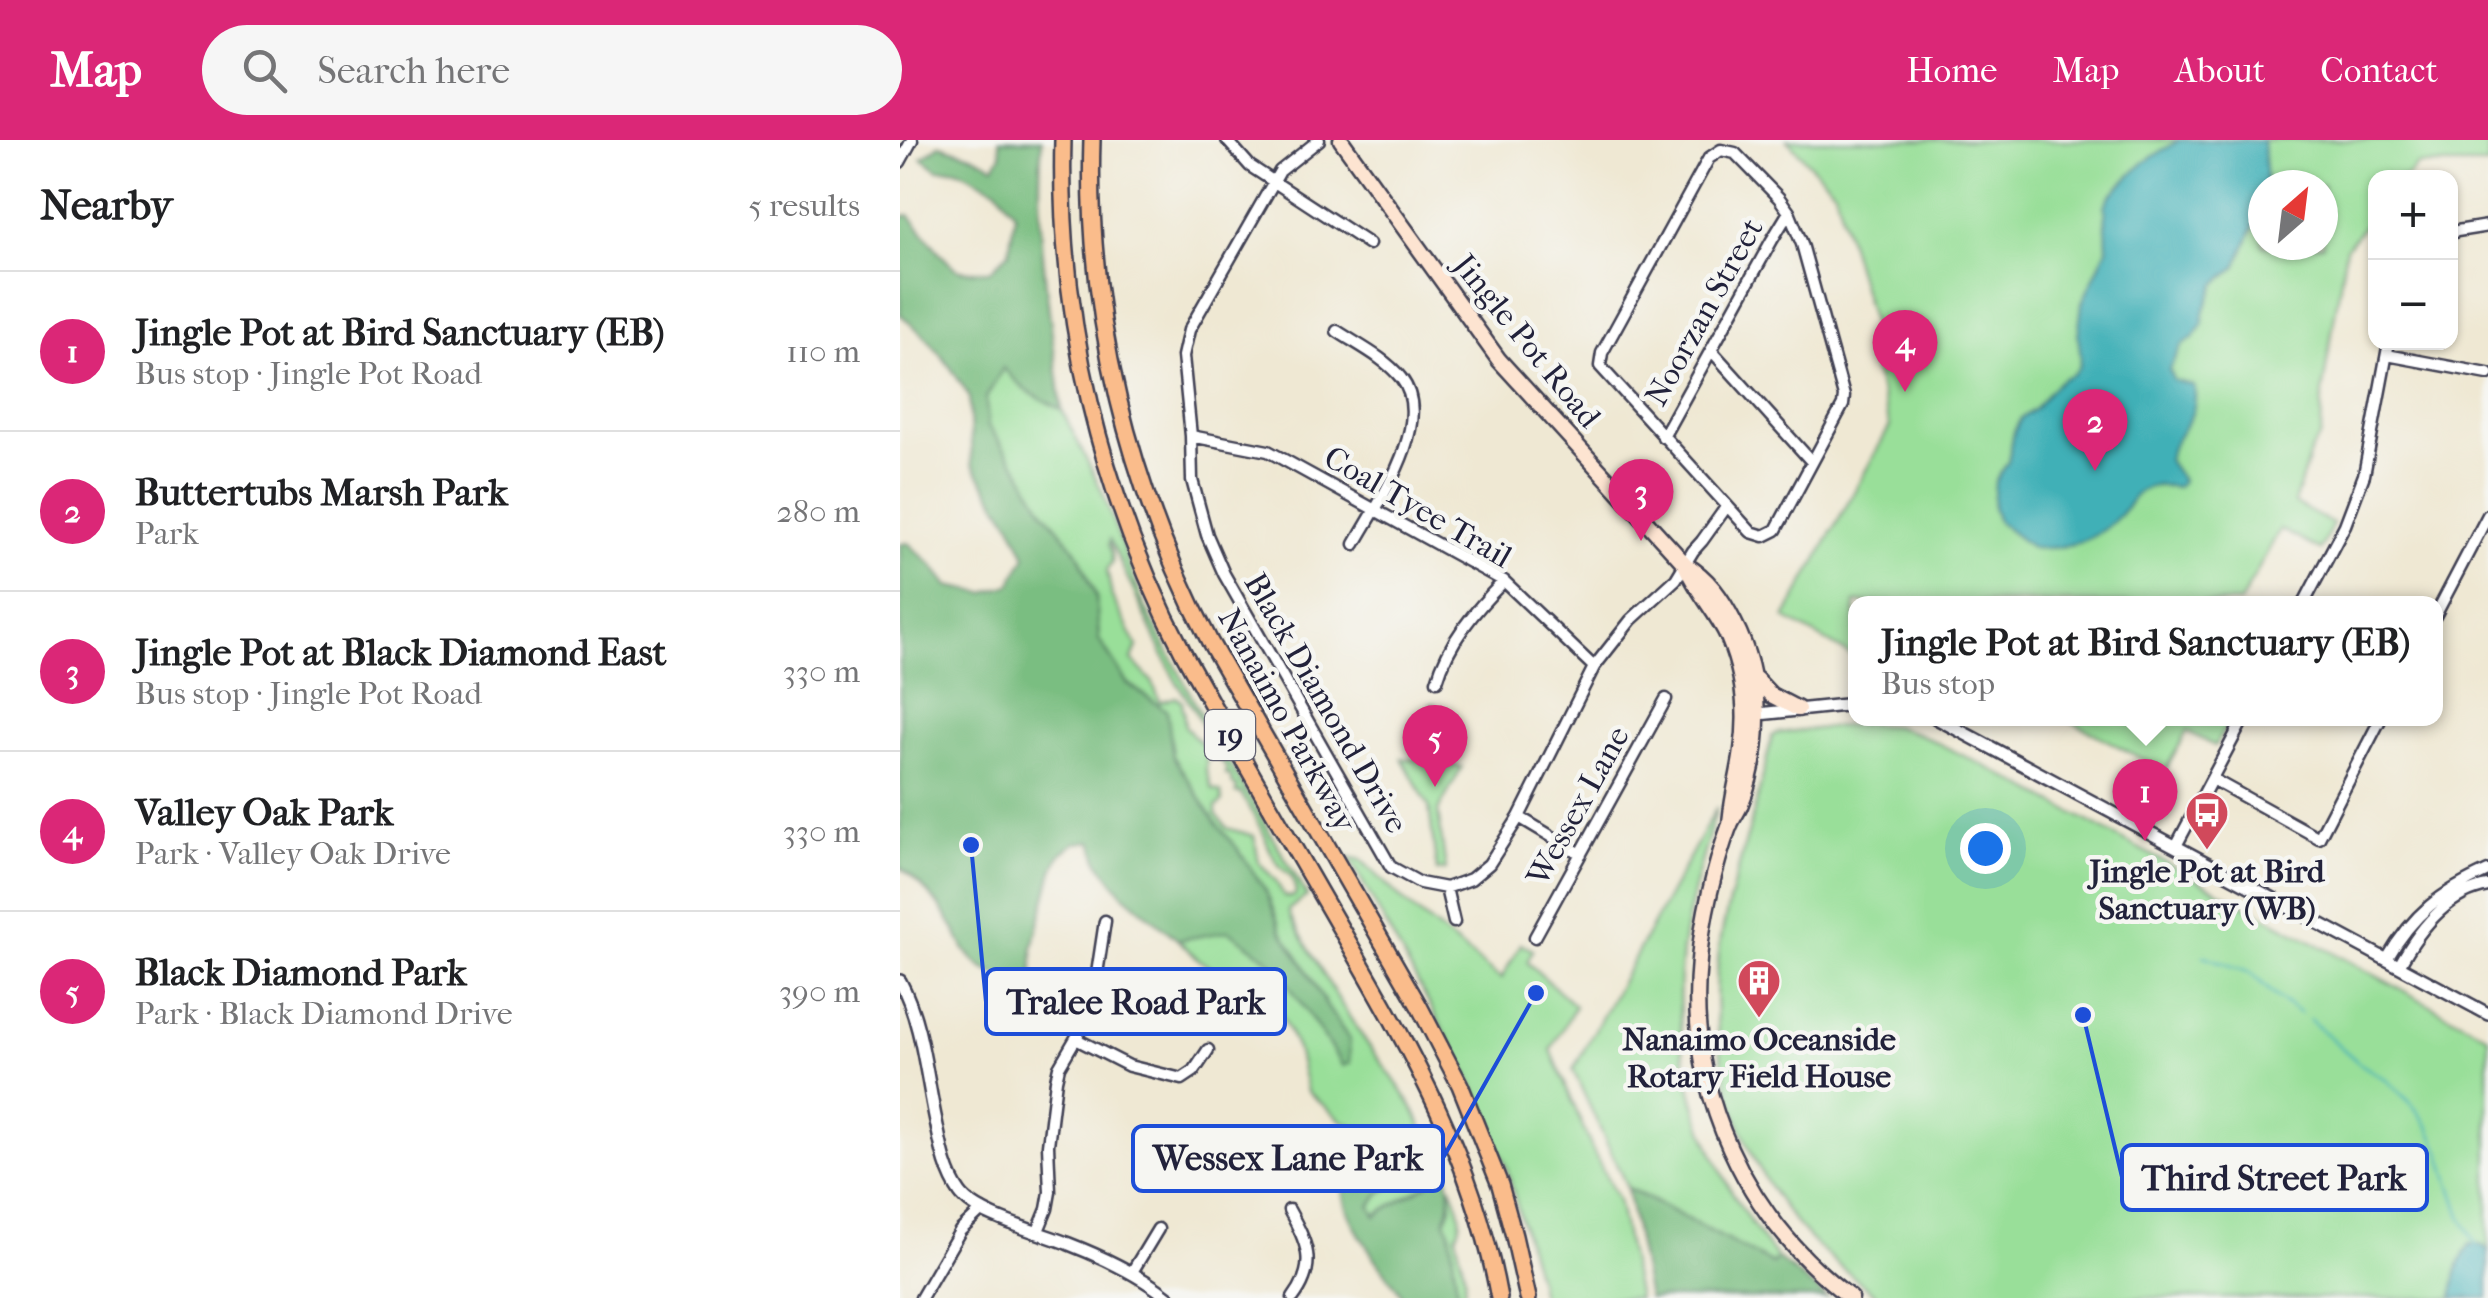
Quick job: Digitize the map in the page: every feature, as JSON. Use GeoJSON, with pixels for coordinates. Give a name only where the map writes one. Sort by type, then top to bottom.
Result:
{"type":"FeatureCollection","features":[{"type":"Feature","properties":{"kind":"highway","name":"Nanaimo Parkway"},"geometry":{"type":"LineString","coordinates":[[1063,140],[1065,246],[1079,359],[1096,433],[1126,526],[1184,654],[1426,1080],[1471,1191],[1499,1298]]}},
{"type":"Feature","properties":{"kind":"highway","name":"Nanaimo Parkway"},"geometry":{"type":"LineString","coordinates":[[1092,140],[1092,228],[1104,333],[1127,436],[1155,522],[1210,642],[1419,1006],[1460,1085],[1500,1185],[1528,1298]]}},
{"type":"Feature","properties":{"kind":"main road","name":"Jingle Pot Road"},"geometry":{"type":"LineString","coordinates":[[1341,140],[1499,360],[1684,564],[1701,574],[1729,612],[1752,674],[1751,715]]}},
{"type":"Feature","properties":{"kind":"main road","name":"Jingle Pot Road"},"geometry":{"type":"LineString","coordinates":[[1684,564],[1730,643],[1751,715]]}},
{"type":"Feature","properties":{"kind":"main road"},"geometry":{"type":"LineString","coordinates":[[1752,674],[1772,695],[1798,709]]}},
{"type":"Feature","properties":{"kind":"main road"},"geometry":{"type":"LineString","coordinates":[[1751,715],[1731,802],[1730,826],[1706,911],[1698,965],[1698,1027],[1708,1087],[1728,1146],[1759,1203],[1800,1254],[1850,1298]]}},
{"type":"Feature","properties":{"kind":"street"},"geometry":{"type":"LineString","coordinates":[[900,162],[912,140]]}},
{"type":"Feature","properties":{"kind":"street"},"geometry":{"type":"LineString","coordinates":[[1228,140],[1250,166],[1369,244]]}},
{"type":"Feature","properties":{"kind":"street","name":"Black Diamond Drive"},"geometry":{"type":"LineString","coordinates":[[1319,140],[1280,171],[1190,330],[1183,356],[1192,480],[1207,535],[1224,574],[1391,868],[1420,883],[1446,888]]}},
{"type":"Feature","properties":{"kind":"street"},"geometry":{"type":"LineString","coordinates":[[1721,150],[1734,153],[1789,212],[1802,244],[1844,396],[1843,405],[1776,530],[1764,536],[1751,532],[1663,437],[1602,368],[1600,358],[1710,158],[1721,150]]}},
{"type":"Feature","properties":{"kind":"street","name":"Noorzan Street"},"geometry":{"type":"LineString","coordinates":[[1663,437],[1789,212]]}},
{"type":"Feature","properties":{"kind":"street"},"geometry":{"type":"LineString","coordinates":[[2458,231],[2488,226]]}},
{"type":"Feature","properties":{"kind":"street"},"geometry":{"type":"LineString","coordinates":[[1337,332],[1384,362],[1402,379],[1410,396],[1412,418],[1399,465],[1355,544]]}},
{"type":"Feature","properties":{"kind":"street"},"geometry":{"type":"LineString","coordinates":[[1712,350],[1812,462]]}},
{"type":"Feature","properties":{"kind":"street"},"geometry":{"type":"LineString","coordinates":[[2308,596],[2345,524],[2364,475],[2388,350]]}},
{"type":"Feature","properties":{"kind":"street"},"geometry":{"type":"LineString","coordinates":[[2396,350],[2488,374]]}},
{"type":"Feature","properties":{"kind":"street","name":"Coal Tyee Trail"},"geometry":{"type":"LineString","coordinates":[[1191,436],[1268,451],[1504,581],[1594,668]]}},
{"type":"Feature","properties":{"kind":"street"},"geometry":{"type":"LineString","coordinates":[[1454,922],[1446,888],[1471,879],[1489,864],[1519,818],[1594,668],[1632,620],[1676,579],[1726,506]]}},
{"type":"Feature","properties":{"kind":"street"},"geometry":{"type":"LineString","coordinates":[[2443,601],[2488,515]]}},
{"type":"Feature","properties":{"kind":"street"},"geometry":{"type":"LineString","coordinates":[[2476,537],[2488,544]]}},
{"type":"Feature","properties":{"kind":"street"},"geometry":{"type":"LineString","coordinates":[[1437,681],[1443,660],[1478,607],[1504,581]]}},
{"type":"Feature","properties":{"kind":"street","name":"Wessex Lane"},"geometry":{"type":"LineString","coordinates":[[1535,936],[1666,700]]}},
{"type":"Feature","properties":{"kind":"street"},"geometry":{"type":"LineString","coordinates":[[1751,715],[1848,705]]}},
{"type":"Feature","properties":{"kind":"street"},"geometry":{"type":"LineString","coordinates":[[1951,726],[2488,1014]]}},
{"type":"Feature","properties":{"kind":"street"},"geometry":{"type":"LineString","coordinates":[[2176,846],[2240,726]]}},
{"type":"Feature","properties":{"kind":"street"},"geometry":{"type":"LineString","coordinates":[[2212,779],[2319,838],[2378,726]]}},
{"type":"Feature","properties":{"kind":"street"},"geometry":{"type":"LineString","coordinates":[[1519,818],[1580,854]]}},
{"type":"Feature","properties":{"kind":"street"},"geometry":{"type":"LineString","coordinates":[[2488,871],[2488,884],[2474,888],[2434,917],[2393,962],[2404,932],[2425,909],[2455,887],[2488,871]]}},
{"type":"Feature","properties":{"kind":"street"},"geometry":{"type":"LineString","coordinates":[[1038,1231],[1050,1192],[1048,1146],[1056,1080],[1096,988],[1105,921]]}},
{"type":"Feature","properties":{"kind":"street"},"geometry":{"type":"LineString","coordinates":[[900,981],[916,1026],[944,1156],[958,1190],[982,1210],[1132,1272],[1169,1298]]}},
{"type":"Feature","properties":{"kind":"street"},"geometry":{"type":"LineString","coordinates":[[1076,1040],[1129,1066],[1182,1079],[1194,1071],[1208,1050]]}},
{"type":"Feature","properties":{"kind":"street"},"geometry":{"type":"LineString","coordinates":[[921,1298],[960,1231],[982,1210]]}},
{"type":"Feature","properties":{"kind":"street"},"geometry":{"type":"LineString","coordinates":[[1289,1210],[1302,1234],[1308,1264],[1305,1279],[1292,1298]]}},
{"type":"Feature","properties":{"kind":"street"},"geometry":{"type":"LineString","coordinates":[[1132,1272],[1158,1229]]}},
{"type":"Feature","properties":{"kind":"green space"},"geometry":{"type":"Polygon","coordinates":[[[999,140],[1042,140],[1042,241],[1062,410],[1025,390],[1003,368],[986,398],[988,426],[1044,511],[1078,553],[1096,597],[1099,640],[1127,683],[1167,711],[1173,756],[1266,891],[1281,931],[1349,1039],[1350,1063],[1343,1066],[1268,959],[1229,931],[1178,940],[1122,893],[1099,863],[1092,841],[1075,843],[1060,855],[1033,947],[1033,975],[994,974],[978,965],[939,905],[900,867],[900,544],[908,543],[948,586],[985,593],[1010,585],[1026,556],[1011,524],[972,464],[969,396],[928,339],[900,314],[900,217],[909,215],[957,269],[990,271],[1009,252],[1015,213],[998,190],[957,169],[938,170],[922,158],[940,145],[994,166],[1001,155],[999,140]]]}},
{"type":"Feature","properties":{"kind":"green space"},"geometry":{"type":"Polygon","coordinates":[[[1787,140],[2488,140],[2488,165],[2368,170],[2368,221],[2346,248],[2322,393],[2321,436],[2311,450],[2294,503],[2333,524],[2320,550],[2280,529],[2244,596],[1848,596],[1848,653],[1785,618],[1890,426],[1871,358],[1881,355],[1835,191],[1787,140]]]}},
{"type":"Feature","properties":{"kind":"green space"},"geometry":{"type":"Polygon","coordinates":[[[1003,367],[1025,390],[1062,410],[1102,491],[1143,603],[1197,707],[1307,896],[1288,910],[1290,916],[1349,1016],[1417,1116],[1425,1135],[1433,1180],[1375,1216],[1370,1207],[1389,1188],[1378,1166],[1374,1136],[1341,1120],[1307,1091],[1297,1049],[1261,979],[1215,970],[1178,940],[1229,930],[1268,959],[1342,1065],[1327,1007],[1281,931],[1266,891],[1172,756],[1167,711],[1127,683],[1099,640],[1096,597],[1078,553],[1044,511],[987,426],[986,398],[1003,367]],[[1110,540],[1112,563],[1107,570],[1112,597],[1137,646],[1132,660],[1153,683],[1160,702],[1176,697],[1182,701],[1185,726],[1207,750],[1206,769],[1212,789],[1221,792],[1222,802],[1216,807],[1216,814],[1227,828],[1254,836],[1259,862],[1284,896],[1293,897],[1296,893],[1292,878],[1275,860],[1174,678],[1110,540]]]}},
{"type":"Feature","properties":{"kind":"green space"},"geometry":{"type":"Polygon","coordinates":[[[1431,704],[1435,704],[1430,762],[1462,767],[1438,811],[1446,870],[1437,871],[1429,807],[1402,758],[1417,760],[1431,704]]]}},
{"type":"Feature","properties":{"kind":"green space"},"geometry":{"type":"Polygon","coordinates":[[[1848,726],[1894,726],[1919,734],[2488,1036],[2488,1298],[1881,1298],[1847,1272],[1789,1215],[1767,1182],[1734,1109],[1718,1031],[1719,951],[1728,906],[1772,736],[1848,726]]]}},
{"type":"Feature","properties":{"kind":"green space"},"geometry":{"type":"Polygon","coordinates":[[[2080,726],[2226,726],[2215,746],[2187,731],[2165,771],[2080,726]]]}},
{"type":"Feature","properties":{"kind":"green space"},"geometry":{"type":"Polygon","coordinates":[[[1717,807],[1682,950],[1681,1034],[1687,1074],[1712,1151],[1730,1188],[1777,1258],[1773,1264],[1627,1187],[1573,1070],[1717,807]]]}},
{"type":"Feature","properties":{"kind":"green space"},"geometry":{"type":"Polygon","coordinates":[[[1349,857],[1361,860],[1409,906],[1501,979],[1521,944],[1533,950],[1527,962],[1575,1006],[1551,1050],[1618,1200],[1638,1298],[1541,1298],[1506,1166],[1474,1086],[1349,857]]]}},
{"type":"Feature","properties":{"kind":"green space"},"geometry":{"type":"Polygon","coordinates":[[[1374,1135],[1378,1166],[1390,1188],[1370,1206],[1376,1216],[1433,1180],[1427,1137],[1436,1138],[1448,1180],[1450,1200],[1445,1221],[1450,1231],[1458,1298],[1402,1298],[1352,1220],[1343,1189],[1346,1175],[1374,1135]]]}},
{"type":"Feature","properties":{"kind":"green space"},"geometry":{"type":"Polygon","coordinates":[[[1450,1185],[1460,1216],[1456,1236],[1465,1277],[1464,1298],[1458,1298],[1450,1232],[1445,1221],[1451,1207],[1450,1185]]]}},
{"type":"Feature","properties":{"kind":"green space"},"geometry":{"type":"Polygon","coordinates":[[[1627,1188],[1773,1264],[1777,1258],[1827,1298],[1648,1298],[1627,1188]]]}},
{"type":"Feature","properties":{"kind":"water"},"geometry":{"type":"Polygon","coordinates":[[[2179,140],[2263,140],[2265,170],[2248,170],[2248,240],[2236,267],[2216,284],[2203,313],[2203,325],[2182,345],[2169,369],[2173,380],[2194,386],[2194,408],[2168,460],[2182,480],[2178,487],[2142,490],[2110,524],[2090,537],[2068,545],[2032,548],[1998,522],[1993,508],[1995,482],[2008,462],[2021,418],[2079,367],[2082,303],[2107,249],[2105,206],[2143,163],[2179,140]]]}},
{"type":"Feature","properties":{"kind":"water"},"geometry":{"type":"Polygon","coordinates":[[[2470,1244],[2488,1250],[2488,1298],[2453,1298],[2458,1270],[2470,1244]]]}},
{"type":"Feature","properties":{"kind":"waterway"},"geometry":{"type":"LineString","coordinates":[[2204,956],[2251,973],[2301,1014]]}},
{"type":"Feature","properties":{"kind":"waterway"},"geometry":{"type":"LineString","coordinates":[[2309,1019],[2359,1063],[2385,1079],[2429,1127],[2461,1216],[2476,1244]]}},
{"type":"Feature","properties":{"kind":"place","name":"Valley Oak Park"},"geometry":{"type":"Point","coordinates":[1905,392]}},
{"type":"Feature","properties":{"kind":"place","name":"Buttertubs Marsh Park"},"geometry":{"type":"Point","coordinates":[2095,471]}},
{"type":"Feature","properties":{"kind":"place","name":"Jingle Pot at Black Diamond East"},"geometry":{"type":"Point","coordinates":[1641,541]}},
{"type":"Feature","properties":{"kind":"place","name":"Black Diamond Park"},"geometry":{"type":"Point","coordinates":[1435,787]}},
{"type":"Feature","properties":{"kind":"place","name":"Jingle Pot at Bird Sanctuary (EB)"},"geometry":{"type":"Point","coordinates":[2145,841]}},
{"type":"Feature","properties":{"kind":"place","name":"Tralee Road Park"},"geometry":{"type":"Point","coordinates":[971,845]}},
{"type":"Feature","properties":{"kind":"place","name":"Jingle Pot at Bird Sanctuary (WB)"},"geometry":{"type":"Point","coordinates":[2207,851]}},
{"type":"Feature","properties":{"kind":"place","name":"Wessex Lane Park"},"geometry":{"type":"Point","coordinates":[1536,993]}},
{"type":"Feature","properties":{"kind":"place","name":"Third Street Park"},"geometry":{"type":"Point","coordinates":[2083,1015]}},
{"type":"Feature","properties":{"kind":"place","name":"Nanaimo Oceanside Rotary Field House"},"geometry":{"type":"Point","coordinates":[1759,1019]}}]}
